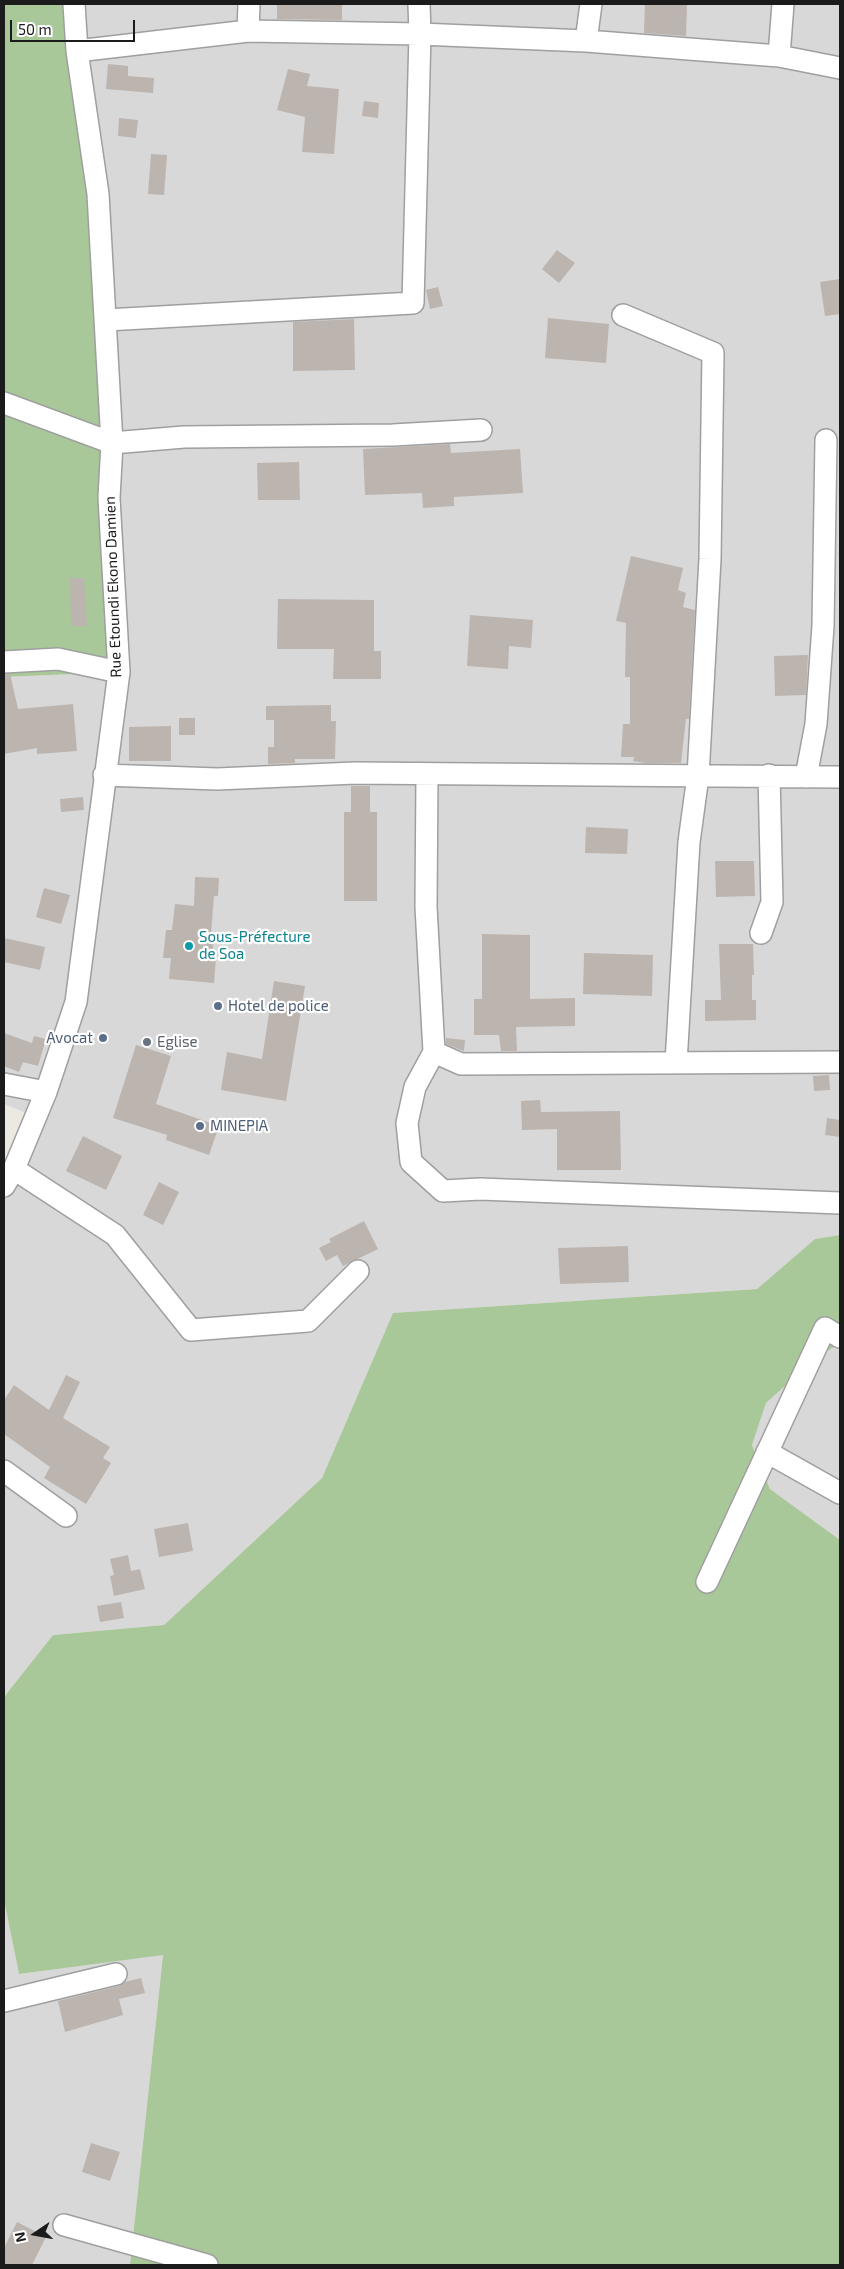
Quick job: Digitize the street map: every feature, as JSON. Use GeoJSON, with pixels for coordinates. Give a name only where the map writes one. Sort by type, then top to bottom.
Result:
{"type":"FeatureCollection","features":[{"type":"Feature","properties":{"kind":"street","name":"Rue Etoundi Ekono Damien"},"geometry":{"type":"LineString","coordinates":[[9,1177],[46,1092],[76,1002],[104,775],[119,672],[109,498],[112,443],[98,194],[77,51],[74,4]]}},
{"type":"Feature","properties":{"kind":"street"},"geometry":{"type":"LineString","coordinates":[[248,4],[248,31]]}},
{"type":"Feature","properties":{"kind":"street"},"geometry":{"type":"LineString","coordinates":[[106,320],[413,302],[420,34],[419,4]]}},
{"type":"Feature","properties":{"kind":"street"},"geometry":{"type":"LineString","coordinates":[[586,41],[591,4]]}},
{"type":"Feature","properties":{"kind":"street"},"geometry":{"type":"LineString","coordinates":[[779,56],[783,4]]}},
{"type":"Feature","properties":{"kind":"street"},"geometry":{"type":"LineString","coordinates":[[77,51],[248,31],[420,34],[586,41],[779,56],[840,68]]}},
{"type":"Feature","properties":{"kind":"street"},"geometry":{"type":"LineString","coordinates":[[624,315],[713,353],[710,559],[698,776],[690,842],[676,1063]]}},
{"type":"Feature","properties":{"kind":"street"},"geometry":{"type":"LineString","coordinates":[[4,403],[112,443],[184,436],[393,435],[481,430]]}},
{"type":"Feature","properties":{"kind":"street"},"geometry":{"type":"LineString","coordinates":[[806,777],[816,724],[823,626],[826,440]]}},
{"type":"Feature","properties":{"kind":"street"},"geometry":{"type":"LineString","coordinates":[[4,662],[58,659],[119,672]]}},
{"type":"Feature","properties":{"kind":"street"},"geometry":{"type":"LineString","coordinates":[[104,775],[217,779],[354,773],[840,777]]}},
{"type":"Feature","properties":{"kind":"street"},"geometry":{"type":"LineString","coordinates":[[427,774],[426,908],[434,1052],[416,1087],[407,1123],[411,1162],[443,1191],[480,1189],[840,1203]]}},
{"type":"Feature","properties":{"kind":"street"},"geometry":{"type":"LineString","coordinates":[[762,934],[772,902],[769,776]]}},
{"type":"Feature","properties":{"kind":"street"},"geometry":{"type":"LineString","coordinates":[[434,1052],[461,1064],[840,1062]]}},
{"type":"Feature","properties":{"kind":"street"},"geometry":{"type":"LineString","coordinates":[[4,1084],[46,1092]]}},
{"type":"Feature","properties":{"kind":"street"},"geometry":{"type":"LineString","coordinates":[[9,1177],[115,1235],[191,1330],[308,1321],[358,1271]]}},
{"type":"Feature","properties":{"kind":"street"},"geometry":{"type":"LineString","coordinates":[[707,1582],[825,1328],[840,1337]]}},
{"type":"Feature","properties":{"kind":"street"},"geometry":{"type":"LineString","coordinates":[[767,1452],[840,1493]]}},
{"type":"Feature","properties":{"kind":"street"},"geometry":{"type":"LineString","coordinates":[[4,1470],[66,1516]]}},
{"type":"Feature","properties":{"kind":"street"},"geometry":{"type":"LineString","coordinates":[[4,2001],[116,1974]]}},
{"type":"Feature","properties":{"kind":"street"},"geometry":{"type":"LineString","coordinates":[[64,2225],[208,2265]]}},
{"type":"Feature","properties":{"kind":"shaded area"},"geometry":{"type":"Polygon","coordinates":[[[74,4],[840,4],[840,1235],[815,1239],[757,1289],[393,1313],[322,1478],[164,1625],[53,1635],[4,1697],[4,1168],[36,1117],[4,1104],[4,677],[118,672],[74,4]]]}},
{"type":"Feature","properties":{"kind":"shaded area"},"geometry":{"type":"Polygon","coordinates":[[[840,1343],[840,1540],[770,1489],[752,1445],[766,1403],[815,1359],[840,1343]]]}},
{"type":"Feature","properties":{"kind":"shaded area"},"geometry":{"type":"Polygon","coordinates":[[[4,1900],[19,1974],[163,1954],[130,2265],[4,2265],[4,1900]]]}},
{"type":"Feature","properties":{"kind":"green space"},"geometry":{"type":"Polygon","coordinates":[[[4,4],[74,4],[98,194],[119,672],[4,677],[4,4]]]}},
{"type":"Feature","properties":{"kind":"green space"},"geometry":{"type":"Polygon","coordinates":[[[840,1235],[840,1343],[815,1359],[766,1403],[752,1445],[770,1489],[840,1540],[840,2265],[130,2265],[163,1955],[19,1974],[4,1900],[4,1697],[53,1635],[164,1625],[322,1478],[393,1313],[757,1289],[815,1239],[840,1235]]]}},
{"type":"Feature","properties":{"kind":"building"},"geometry":{"type":"Polygon","coordinates":[[[277,4],[342,4],[342,20],[277,19],[277,4]]]}},
{"type":"Feature","properties":{"kind":"building"},"geometry":{"type":"Polygon","coordinates":[[[645,4],[687,4],[686,36],[644,33],[645,4]]]}},
{"type":"Feature","properties":{"kind":"building"},"geometry":{"type":"Polygon","coordinates":[[[108,64],[128,66],[128,76],[154,78],[153,93],[106,89],[108,64]]]}},
{"type":"Feature","properties":{"kind":"building"},"geometry":{"type":"Polygon","coordinates":[[[288,69],[310,74],[307,86],[339,89],[334,154],[302,152],[305,117],[277,110],[288,69]]]}},
{"type":"Feature","properties":{"kind":"building"},"geometry":{"type":"Polygon","coordinates":[[[364,101],[379,103],[378,118],[362,116],[364,101]]]}},
{"type":"Feature","properties":{"kind":"building"},"geometry":{"type":"Polygon","coordinates":[[[119,118],[138,120],[136,138],[118,136],[119,118]]]}},
{"type":"Feature","properties":{"kind":"building"},"geometry":{"type":"Polygon","coordinates":[[[151,154],[167,155],[164,195],[148,194],[151,154]]]}},
{"type":"Feature","properties":{"kind":"building"},"geometry":{"type":"Polygon","coordinates":[[[557,250],[575,263],[559,283],[542,269],[557,250]]]}},
{"type":"Feature","properties":{"kind":"building"},"geometry":{"type":"Polygon","coordinates":[[[840,279],[840,314],[825,316],[820,282],[840,279]]]}},
{"type":"Feature","properties":{"kind":"building"},"geometry":{"type":"Polygon","coordinates":[[[438,287],[443,306],[430,309],[426,290],[438,287]]]}},
{"type":"Feature","properties":{"kind":"building"},"geometry":{"type":"Polygon","coordinates":[[[548,318],[609,324],[606,363],[545,358],[548,318]]]}},
{"type":"Feature","properties":{"kind":"building"},"geometry":{"type":"Polygon","coordinates":[[[354,319],[355,370],[293,371],[293,322],[354,319]]]}},
{"type":"Feature","properties":{"kind":"building"},"geometry":{"type":"Polygon","coordinates":[[[450,444],[451,453],[520,449],[523,493],[454,497],[454,506],[423,508],[422,493],[365,495],[363,449],[450,444]]]}},
{"type":"Feature","properties":{"kind":"building"},"geometry":{"type":"Polygon","coordinates":[[[299,462],[300,500],[258,500],[257,463],[299,462]]]}},
{"type":"Feature","properties":{"kind":"building"},"geometry":{"type":"Polygon","coordinates":[[[631,556],[683,568],[678,590],[686,593],[683,607],[695,610],[689,719],[686,719],[681,763],[645,763],[633,761],[634,757],[621,757],[623,724],[630,724],[630,677],[625,677],[626,623],[616,621],[631,556]]]}},
{"type":"Feature","properties":{"kind":"building"},"geometry":{"type":"Polygon","coordinates":[[[70,578],[84,578],[87,626],[71,626],[70,578]]]}},
{"type":"Feature","properties":{"kind":"building"},"geometry":{"type":"Polygon","coordinates":[[[278,599],[374,600],[374,651],[381,651],[381,679],[333,679],[334,649],[277,649],[278,599]]]}},
{"type":"Feature","properties":{"kind":"building"},"geometry":{"type":"Polygon","coordinates":[[[470,615],[533,620],[531,648],[509,646],[508,669],[467,666],[470,615]]]}},
{"type":"Feature","properties":{"kind":"building"},"geometry":{"type":"Polygon","coordinates":[[[808,655],[806,695],[775,696],[774,656],[808,655]]]}},
{"type":"Feature","properties":{"kind":"building"},"geometry":{"type":"Polygon","coordinates":[[[4,674],[10,674],[18,709],[73,704],[77,751],[37,754],[37,748],[4,754],[4,674]]]}},
{"type":"Feature","properties":{"kind":"building"},"geometry":{"type":"Polygon","coordinates":[[[331,705],[331,721],[336,721],[335,759],[295,759],[295,763],[268,764],[268,747],[274,747],[274,720],[266,720],[266,706],[331,705]]]}},
{"type":"Feature","properties":{"kind":"building"},"geometry":{"type":"Polygon","coordinates":[[[179,718],[195,718],[195,735],[179,735],[179,718]]]}},
{"type":"Feature","properties":{"kind":"building"},"geometry":{"type":"Polygon","coordinates":[[[171,726],[171,761],[129,761],[129,727],[171,726]]]}},
{"type":"Feature","properties":{"kind":"building"},"geometry":{"type":"Polygon","coordinates":[[[351,786],[370,786],[370,812],[377,812],[377,901],[344,901],[344,812],[351,812],[351,786]]]}},
{"type":"Feature","properties":{"kind":"building"},"geometry":{"type":"Polygon","coordinates":[[[83,797],[84,810],[61,812],[60,799],[83,797]]]}},
{"type":"Feature","properties":{"kind":"building"},"geometry":{"type":"Polygon","coordinates":[[[586,827],[628,829],[627,854],[585,853],[586,827]]]}},
{"type":"Feature","properties":{"kind":"building"},"geometry":{"type":"Polygon","coordinates":[[[715,861],[754,861],[755,896],[716,897],[715,861]]]}},
{"type":"Feature","properties":{"kind":"building","name":"Sous-Préfecture de Soa"},"geometry":{"type":"Polygon","coordinates":[[[195,877],[219,878],[218,896],[214,896],[211,934],[214,935],[212,957],[216,958],[214,983],[169,979],[171,958],[163,958],[166,930],[172,930],[175,904],[194,906],[195,877]]]}},
{"type":"Feature","properties":{"kind":"building"},"geometry":{"type":"Polygon","coordinates":[[[44,888],[70,895],[61,924],[36,917],[44,888]]]}},
{"type":"Feature","properties":{"kind":"building"},"geometry":{"type":"Polygon","coordinates":[[[482,934],[530,935],[530,999],[575,998],[575,1026],[516,1027],[517,1051],[501,1051],[499,1035],[474,1035],[474,999],[482,999],[482,934]]]}},
{"type":"Feature","properties":{"kind":"building"},"geometry":{"type":"Polygon","coordinates":[[[4,938],[45,947],[40,970],[4,962],[4,938]]]}},
{"type":"Feature","properties":{"kind":"building"},"geometry":{"type":"Polygon","coordinates":[[[719,944],[753,944],[754,975],[752,975],[752,1000],[756,1000],[756,1020],[705,1021],[705,1000],[721,1000],[719,944]]]}},
{"type":"Feature","properties":{"kind":"building"},"geometry":{"type":"Polygon","coordinates":[[[584,953],[653,955],[652,996],[583,994],[584,953]]]}},
{"type":"Feature","properties":{"kind":"building"},"geometry":{"type":"Polygon","coordinates":[[[274,981],[305,986],[286,1101],[221,1090],[227,1052],[262,1059],[274,981]]]}},
{"type":"Feature","properties":{"kind":"building"},"geometry":{"type":"Polygon","coordinates":[[[4,1033],[32,1043],[34,1036],[46,1039],[38,1066],[23,1062],[19,1072],[4,1066],[4,1033]]]}},
{"type":"Feature","properties":{"kind":"building"},"geometry":{"type":"Polygon","coordinates":[[[446,1038],[465,1040],[464,1051],[446,1044],[446,1038]]]}},
{"type":"Feature","properties":{"kind":"building"},"geometry":{"type":"Polygon","coordinates":[[[136,1045],[171,1056],[156,1104],[219,1126],[209,1155],[166,1140],[167,1135],[113,1118],[136,1045]]]}},
{"type":"Feature","properties":{"kind":"building"},"geometry":{"type":"Polygon","coordinates":[[[829,1075],[830,1090],[814,1091],[813,1076],[829,1075]]]}},
{"type":"Feature","properties":{"kind":"building"},"geometry":{"type":"Polygon","coordinates":[[[540,1100],[541,1112],[620,1111],[621,1170],[557,1170],[557,1129],[522,1130],[521,1101],[540,1100]]]}},
{"type":"Feature","properties":{"kind":"building"},"geometry":{"type":"Polygon","coordinates":[[[827,1118],[840,1120],[840,1137],[825,1135],[827,1118]]]}},
{"type":"Feature","properties":{"kind":"building"},"geometry":{"type":"Polygon","coordinates":[[[83,1136],[122,1156],[106,1190],[66,1171],[83,1136]]]}},
{"type":"Feature","properties":{"kind":"building"},"geometry":{"type":"Polygon","coordinates":[[[159,1182],[179,1192],[163,1225],[143,1215],[159,1182]]]}},
{"type":"Feature","properties":{"kind":"building"},"geometry":{"type":"Polygon","coordinates":[[[364,1221],[378,1249],[343,1266],[337,1255],[326,1261],[319,1248],[331,1242],[329,1239],[364,1221]]]}},
{"type":"Feature","properties":{"kind":"building"},"geometry":{"type":"Polygon","coordinates":[[[628,1246],[629,1282],[560,1284],[558,1248],[628,1246]]]}},
{"type":"Feature","properties":{"kind":"building"},"geometry":{"type":"Polygon","coordinates":[[[66,1375],[80,1382],[63,1418],[110,1447],[103,1458],[111,1463],[86,1504],[44,1478],[50,1467],[4,1434],[4,1400],[14,1385],[49,1410],[66,1375]]]}},
{"type":"Feature","properties":{"kind":"building"},"geometry":{"type":"Polygon","coordinates":[[[188,1523],[193,1551],[159,1557],[154,1529],[188,1523]]]}},
{"type":"Feature","properties":{"kind":"building"},"geometry":{"type":"Polygon","coordinates":[[[128,1555],[131,1571],[140,1569],[145,1589],[114,1596],[110,1576],[114,1575],[110,1559],[128,1555]]]}},
{"type":"Feature","properties":{"kind":"building"},"geometry":{"type":"Polygon","coordinates":[[[121,1602],[124,1618],[100,1622],[97,1606],[121,1602]]]}},
{"type":"Feature","properties":{"kind":"building"},"geometry":{"type":"Polygon","coordinates":[[[141,1978],[145,1993],[119,1999],[123,2015],[65,2032],[58,2001],[119,1986],[125,1982],[141,1978]]]}},
{"type":"Feature","properties":{"kind":"building"},"geometry":{"type":"Polygon","coordinates":[[[91,2143],[120,2152],[110,2181],[82,2172],[91,2143]]]}},
{"type":"Feature","properties":{"kind":"building"},"geometry":{"type":"Polygon","coordinates":[[[17,2222],[46,2237],[32,2265],[4,2265],[4,2248],[17,2222]]]}},
{"type":"Feature","properties":{"kind":"place","name":"Sous-Préfecture de Soa"},"geometry":{"type":"Point","coordinates":[189,946]}},
{"type":"Feature","properties":{"kind":"place","name":"Hotel de police"},"geometry":{"type":"Point","coordinates":[218,1006]}},
{"type":"Feature","properties":{"kind":"place","name":"Avocat"},"geometry":{"type":"Point","coordinates":[103,1038]}},
{"type":"Feature","properties":{"kind":"place","name":"Eglise"},"geometry":{"type":"Point","coordinates":[147,1042]}},
{"type":"Feature","properties":{"kind":"place","name":"MINEPIA"},"geometry":{"type":"Point","coordinates":[200,1126]}}]}
